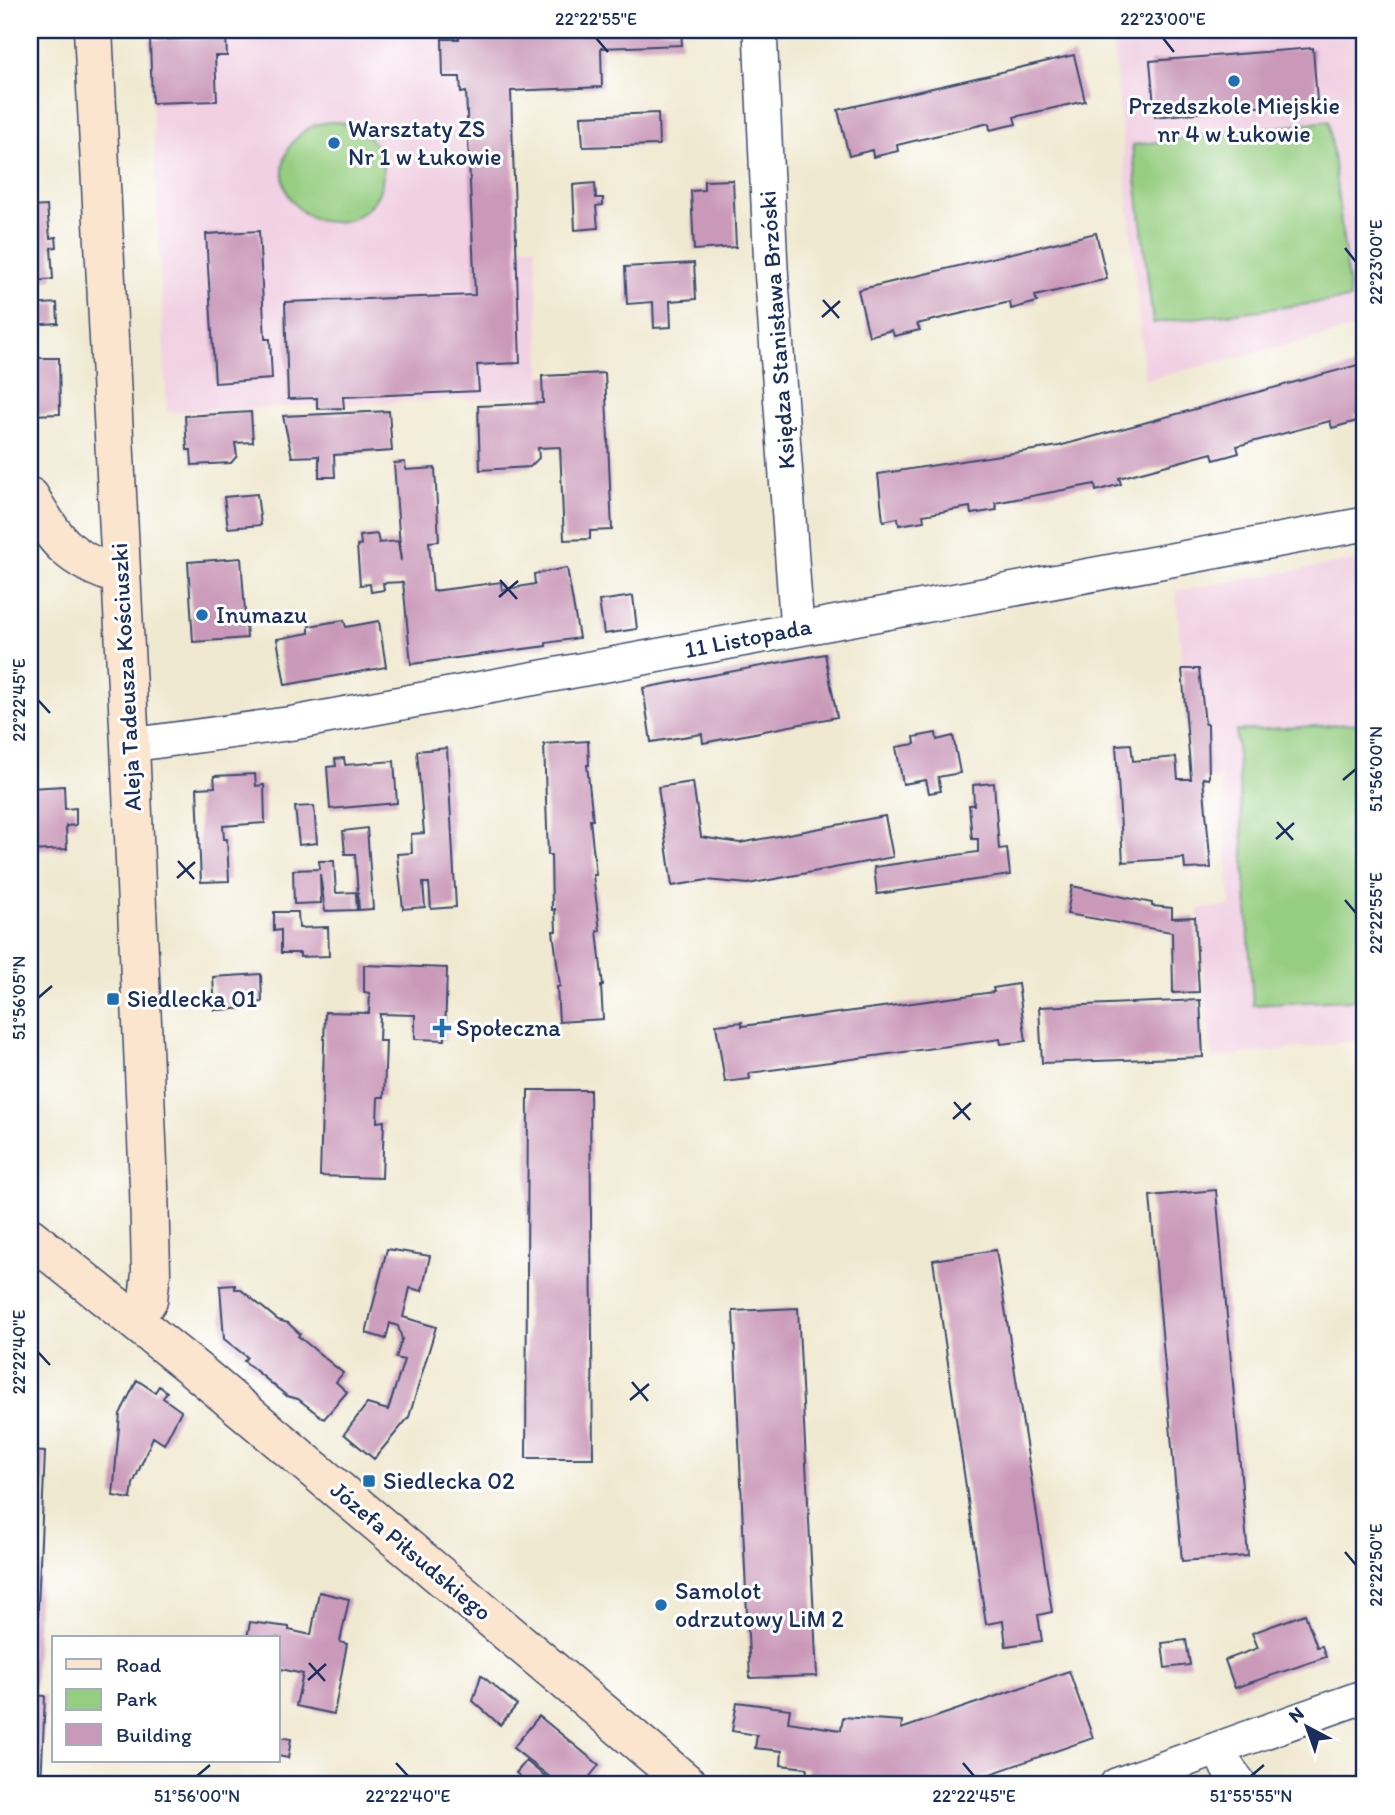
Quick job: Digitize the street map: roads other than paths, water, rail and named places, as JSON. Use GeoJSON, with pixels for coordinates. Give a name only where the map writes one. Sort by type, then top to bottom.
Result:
{"type":"FeatureCollection","features":[{"type":"Feature","properties":{"kind":"street","name":"Aleja Tadeusza Kościuszki"},"geometry":{"type":"LineString","coordinates":[[93,30],[130,745],[151,1273],[148,1300],[133,1319]]}},
{"type":"Feature","properties":{"kind":"street","name":"Księdza Stanisława Brzóski"},"geometry":{"type":"LineString","coordinates":[[760,30],[771,268],[797,629]]}},
{"type":"Feature","properties":{"kind":"street"},"geometry":{"type":"LineString","coordinates":[[30,497],[42,518],[74,557],[121,576]]}},
{"type":"Feature","properties":{"kind":"street","name":"11 Listopada"},"geometry":{"type":"LineString","coordinates":[[130,745],[307,720],[1365,524]]}},
{"type":"Feature","properties":{"kind":"street","name":"Józefa Piłsudskiego"},"geometry":{"type":"LineString","coordinates":[[30,1237],[133,1319],[689,1785]]}},
{"type":"Feature","properties":{"kind":"street"},"geometry":{"type":"LineString","coordinates":[[1116,1785],[1365,1696]]}},
{"type":"Feature","properties":{"kind":"street"},"geometry":{"type":"LineString","coordinates":[[1219,1748],[1227,1767],[1241,1785]]}},
{"type":"Feature","properties":{"kind":"place","name":"Przedszkole Miejskie nr 4 w Łukowie"},"geometry":{"type":"Point","coordinates":[1234,81]}},
{"type":"Feature","properties":{"kind":"place","name":"Warsztaty ZS Nr 1 w Łukowie"},"geometry":{"type":"Point","coordinates":[334,143]}},
{"type":"Feature","properties":{"kind":"place","name":"Inumazu"},"geometry":{"type":"Point","coordinates":[202,615]}},
{"type":"Feature","properties":{"kind":"place","name":"Siedlecka 01"},"geometry":{"type":"Point","coordinates":[113,999]}},
{"type":"Feature","properties":{"kind":"place","name":"Społeczna"},"geometry":{"type":"Point","coordinates":[442,1028]}},
{"type":"Feature","properties":{"kind":"place","name":"Siedlecka 02"},"geometry":{"type":"Point","coordinates":[369,1481]}},
{"type":"Feature","properties":{"kind":"place","name":"Samolot odrzutowy LiM 2"},"geometry":{"type":"Point","coordinates":[661,1605]}}]}
